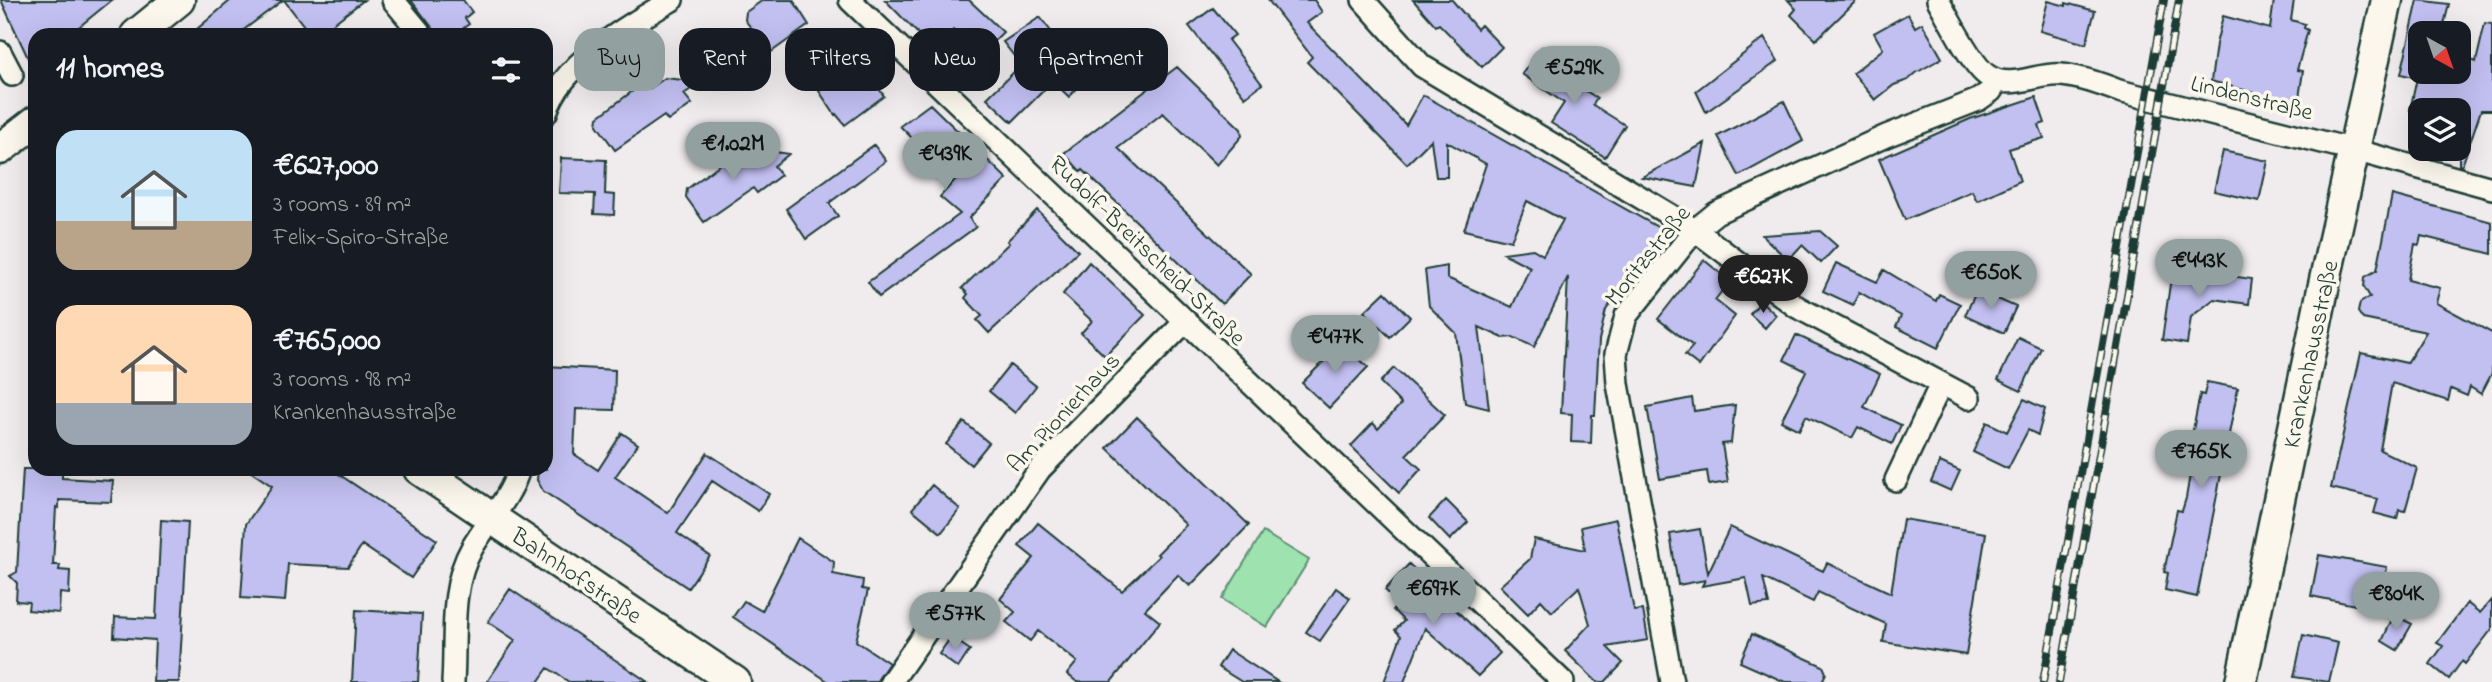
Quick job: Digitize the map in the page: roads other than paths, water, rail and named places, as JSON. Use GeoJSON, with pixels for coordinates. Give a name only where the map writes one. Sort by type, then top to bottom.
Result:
{"type":"FeatureCollection","features":[{"type":"Feature","properties":{"kind":"main road"},"geometry":{"type":"LineString","coordinates":[[145,28],[179,0]]}},
{"type":"Feature","properties":{"kind":"main road","name":"Krankenhausstraße"},"geometry":{"type":"LineString","coordinates":[[2241,682],[2387,0]]}},
{"type":"Feature","properties":{"kind":"main road"},"geometry":{"type":"LineString","coordinates":[[0,149],[28,133]]}},
{"type":"Feature","properties":{"kind":"main road","name":"Bahnhofstraße"},"geometry":{"type":"LineString","coordinates":[[429,476],[735,682]]}},
{"type":"Feature","properties":{"kind":"street"},"geometry":{"type":"LineString","coordinates":[[393,0],[416,28]]}},
{"type":"Feature","properties":{"kind":"street"},"geometry":{"type":"LineString","coordinates":[[553,100],[581,62],[612,37],[672,0]]}},
{"type":"Feature","properties":{"kind":"street","name":"Rudolf-Breitscheid-Straße"},"geometry":{"type":"LineString","coordinates":[[850,0],[1563,682]]}},
{"type":"Feature","properties":{"kind":"street"},"geometry":{"type":"LineString","coordinates":[[1363,0],[1422,65],[1695,230],[1797,307],[1969,398]]}},
{"type":"Feature","properties":{"kind":"street"},"geometry":{"type":"LineString","coordinates":[[1938,0],[1981,71],[1997,81]]}},
{"type":"Feature","properties":{"kind":"street"},"geometry":{"type":"LineString","coordinates":[[0,52],[12,75]]}},
{"type":"Feature","properties":{"kind":"street","name":"Lindenstraße"},"geometry":{"type":"LineString","coordinates":[[1997,81],[2010,82],[2060,74],[2492,188]]}},
{"type":"Feature","properties":{"kind":"street","name":"Moritzstraße"},"geometry":{"type":"LineString","coordinates":[[1672,682],[1618,384],[1616,354],[1626,316],[1695,230],[1716,213],[1886,136],[1978,100],[1987,95],[1997,81]]}},
{"type":"Feature","properties":{"kind":"street","name":"Am Pionierhaus"},"geometry":{"type":"LineString","coordinates":[[891,682],[1040,469],[1185,322]]}},
{"type":"Feature","properties":{"kind":"street"},"geometry":{"type":"LineString","coordinates":[[1896,480],[1941,384]]}},
{"type":"Feature","properties":{"kind":"street"},"geometry":{"type":"LineString","coordinates":[[453,682],[457,590],[470,550],[516,476]]}},
{"type":"Feature","properties":{"kind":"railway"},"geometry":{"type":"LineString","coordinates":[[2043,682],[2164,0]]}},
{"type":"Feature","properties":{"kind":"railway"},"geometry":{"type":"LineString","coordinates":[[2059,682],[2179,0]]}}]}
